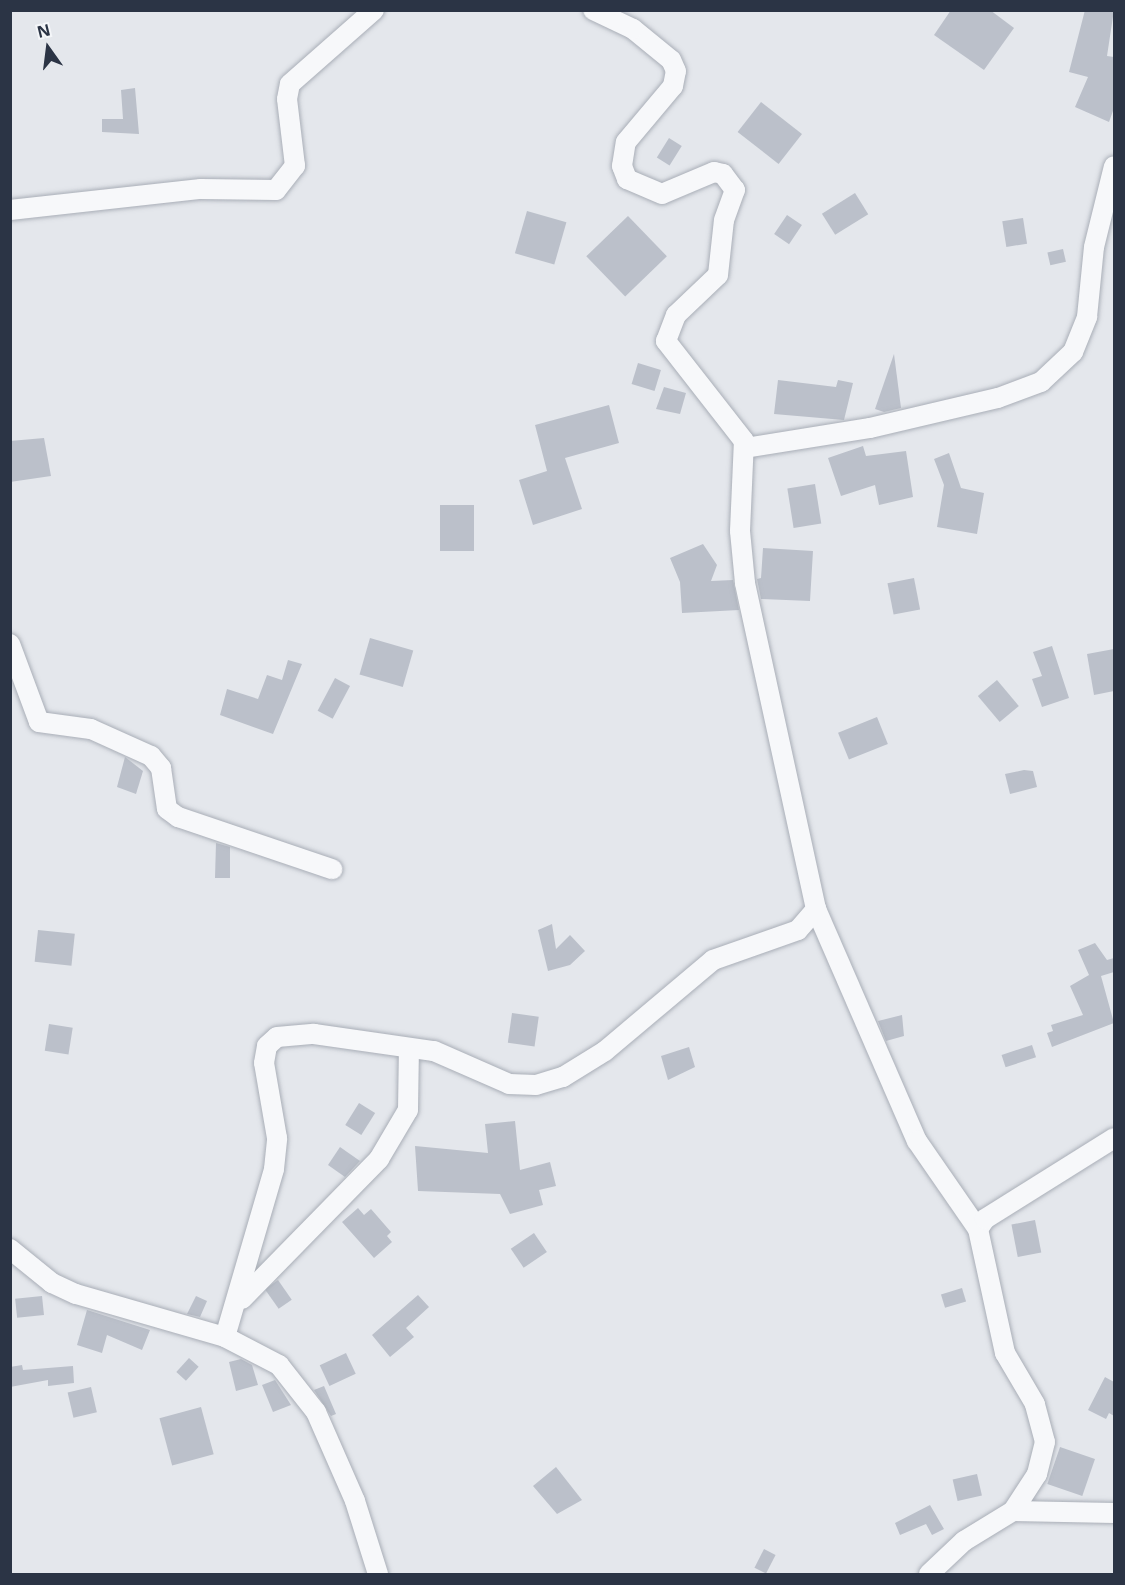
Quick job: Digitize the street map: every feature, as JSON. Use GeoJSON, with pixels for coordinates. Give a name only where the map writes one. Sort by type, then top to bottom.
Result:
{"type":"FeatureCollection","features":[{"type":"Feature","properties":{"kind":"street"},"geometry":{"type":"LineString","coordinates":[[10,210],[154,193],[276,190],[295,166],[287,99],[290,84],[374,10]]}},
{"type":"Feature","properties":{"kind":"street"},"geometry":{"type":"LineString","coordinates":[[593,10],[632,20],[671,60],[676,77],[626,142],[622,166],[627,179],[662,194],[714,172],[723,174],[735,190],[724,220],[718,274],[676,315],[666,341],[721,407],[745,448],[740,531],[745,583],[816,909],[917,1141],[978,1230],[1005,1353],[1035,1404],[1045,1442],[1037,1473],[1013,1511],[964,1541],[929,1575]]}},
{"type":"Feature","properties":{"kind":"street"},"geometry":{"type":"LineString","coordinates":[[745,448],[870,428],[998,398],[1041,382],[1073,352],[1087,317],[1094,247],[1114,166]]}},
{"type":"Feature","properties":{"kind":"street"},"geometry":{"type":"LineString","coordinates":[[10,644],[39,722],[91,729],[151,756],[161,768],[167,809],[178,817],[332,869]]}},
{"type":"Feature","properties":{"kind":"street"},"geometry":{"type":"LineString","coordinates":[[225,1337],[238,1303],[276,1151],[265,1078],[267,1046],[291,1033],[434,1051],[509,1084],[556,1080],[618,1041],[712,960],[798,930],[816,909]]}},
{"type":"Feature","properties":{"kind":"street"},"geometry":{"type":"LineString","coordinates":[[238,1303],[380,1159],[408,1110],[409,1049]]}},
{"type":"Feature","properties":{"kind":"street"},"geometry":{"type":"LineString","coordinates":[[978,1230],[985,1219],[1114,1138]]}},
{"type":"Feature","properties":{"kind":"street"},"geometry":{"type":"LineString","coordinates":[[10,1249],[52,1283],[76,1294],[225,1337],[279,1365],[297,1381],[356,1501],[378,1575]]}},
{"type":"Feature","properties":{"kind":"street"},"geometry":{"type":"LineString","coordinates":[[1013,1511],[1114,1513]]}},
{"type":"Feature","properties":{"kind":"building"},"geometry":{"type":"Polygon","coordinates":[[[951,10],[990,10],[1014,28],[984,70],[934,35],[951,10]]]}},
{"type":"Feature","properties":{"kind":"building"},"geometry":{"type":"Polygon","coordinates":[[[1085,10],[1114,10],[1107,56],[1114,57],[1114,108],[1109,122],[1075,107],[1088,77],[1069,72],[1085,10]]]}},
{"type":"Feature","properties":{"kind":"building"},"geometry":{"type":"Polygon","coordinates":[[[135,88],[139,134],[102,132],[102,119],[123,119],[121,90],[135,88]]]}},
{"type":"Feature","properties":{"kind":"building"},"geometry":{"type":"Polygon","coordinates":[[[761,102],[802,134],[779,164],[738,132],[761,102]]]}},
{"type":"Feature","properties":{"kind":"building"},"geometry":{"type":"Polygon","coordinates":[[[669,138],[682,146],[670,165],[657,158],[669,138]]]}},
{"type":"Feature","properties":{"kind":"building"},"geometry":{"type":"Polygon","coordinates":[[[855,193],[868,214],[835,235],[822,214],[855,193]]]}},
{"type":"Feature","properties":{"kind":"building"},"geometry":{"type":"Polygon","coordinates":[[[527,211],[566,222],[554,265],[515,253],[527,211]]]}},
{"type":"Feature","properties":{"kind":"building"},"geometry":{"type":"Polygon","coordinates":[[[787,215],[802,225],[789,244],[774,234],[787,215]]]}},
{"type":"Feature","properties":{"kind":"building"},"geometry":{"type":"Polygon","coordinates":[[[628,216],[667,256],[625,297],[586,256],[628,216]]]}},
{"type":"Feature","properties":{"kind":"building"},"geometry":{"type":"Polygon","coordinates":[[[1023,218],[1027,244],[1006,247],[1002,221],[1023,218]]]}},
{"type":"Feature","properties":{"kind":"building"},"geometry":{"type":"Polygon","coordinates":[[[1063,249],[1066,262],[1050,265],[1047,253],[1063,249]]]}},
{"type":"Feature","properties":{"kind":"building"},"geometry":{"type":"Polygon","coordinates":[[[894,354],[901,408],[884,412],[875,409],[894,354]]]}},
{"type":"Feature","properties":{"kind":"building"},"geometry":{"type":"Polygon","coordinates":[[[638,363],[661,370],[655,391],[632,384],[638,363]]]}},
{"type":"Feature","properties":{"kind":"building"},"geometry":{"type":"Polygon","coordinates":[[[778,380],[836,387],[838,380],[853,383],[844,420],[774,414],[778,380]]]}},
{"type":"Feature","properties":{"kind":"building"},"geometry":{"type":"Polygon","coordinates":[[[664,387],[686,393],[680,414],[656,409],[664,387]]]}},
{"type":"Feature","properties":{"kind":"building"},"geometry":{"type":"Polygon","coordinates":[[[609,405],[619,443],[565,458],[582,509],[533,525],[519,480],[547,471],[535,425],[609,405]]]}},
{"type":"Feature","properties":{"kind":"building"},"geometry":{"type":"Polygon","coordinates":[[[44,438],[51,476],[10,482],[10,441],[44,438]]]}},
{"type":"Feature","properties":{"kind":"building"},"geometry":{"type":"Polygon","coordinates":[[[863,446],[866,456],[906,451],[913,497],[879,505],[875,485],[841,496],[828,458],[863,446]]]}},
{"type":"Feature","properties":{"kind":"building"},"geometry":{"type":"Polygon","coordinates":[[[949,453],[961,488],[984,493],[977,534],[937,527],[944,485],[934,459],[949,453]]]}},
{"type":"Feature","properties":{"kind":"building"},"geometry":{"type":"Polygon","coordinates":[[[815,484],[821,524],[794,528],[787,488],[815,484]]]}},
{"type":"Feature","properties":{"kind":"building"},"geometry":{"type":"Polygon","coordinates":[[[440,505],[474,505],[474,551],[440,551],[440,505]]]}},
{"type":"Feature","properties":{"kind":"building"},"geometry":{"type":"Polygon","coordinates":[[[703,544],[717,565],[711,581],[733,580],[739,610],[682,613],[680,582],[670,558],[703,544]]]}},
{"type":"Feature","properties":{"kind":"building"},"geometry":{"type":"Polygon","coordinates":[[[763,548],[813,551],[810,601],[761,599],[757,579],[761,578],[763,548]]]}},
{"type":"Feature","properties":{"kind":"building"},"geometry":{"type":"Polygon","coordinates":[[[914,578],[920,609],[894,615],[887,583],[914,578]]]}},
{"type":"Feature","properties":{"kind":"building"},"geometry":{"type":"Polygon","coordinates":[[[370,638],[413,650],[403,687],[360,675],[370,638]]]}},
{"type":"Feature","properties":{"kind":"building"},"geometry":{"type":"Polygon","coordinates":[[[1052,646],[1069,698],[1042,707],[1032,679],[1042,676],[1033,652],[1052,646]]]}},
{"type":"Feature","properties":{"kind":"building"},"geometry":{"type":"Polygon","coordinates":[[[1114,649],[1114,691],[1094,695],[1087,654],[1114,649]]]}},
{"type":"Feature","properties":{"kind":"building"},"geometry":{"type":"Polygon","coordinates":[[[288,660],[302,664],[273,734],[220,715],[227,689],[258,699],[267,675],[282,680],[288,660]]]}},
{"type":"Feature","properties":{"kind":"building"},"geometry":{"type":"Polygon","coordinates":[[[335,678],[350,686],[333,719],[318,711],[335,678]]]}},
{"type":"Feature","properties":{"kind":"building"},"geometry":{"type":"Polygon","coordinates":[[[997,680],[1019,706],[1000,722],[978,696],[997,680]]]}},
{"type":"Feature","properties":{"kind":"building"},"geometry":{"type":"Polygon","coordinates":[[[877,717],[888,744],[849,760],[838,733],[877,717]]]}},
{"type":"Feature","properties":{"kind":"building"},"geometry":{"type":"Polygon","coordinates":[[[125,757],[143,771],[136,794],[117,787],[125,757]]]}},
{"type":"Feature","properties":{"kind":"building"},"geometry":{"type":"Polygon","coordinates":[[[1024,770],[1033,771],[1037,787],[1010,794],[1005,774],[1024,770]]]}},
{"type":"Feature","properties":{"kind":"building"},"geometry":{"type":"Polygon","coordinates":[[[216,843],[230,847],[230,878],[215,878],[216,843]]]}},
{"type":"Feature","properties":{"kind":"building"},"geometry":{"type":"Polygon","coordinates":[[[552,924],[556,949],[570,935],[585,951],[570,965],[548,971],[538,930],[552,924]]]}},
{"type":"Feature","properties":{"kind":"building"},"geometry":{"type":"Polygon","coordinates":[[[38,930],[75,934],[71,966],[35,962],[38,930]]]}},
{"type":"Feature","properties":{"kind":"building"},"geometry":{"type":"Polygon","coordinates":[[[1095,943],[1107,960],[1114,958],[1114,972],[1101,976],[1114,1023],[1052,1047],[1047,1033],[1053,1031],[1051,1025],[1083,1015],[1070,986],[1089,975],[1078,950],[1095,943]]]}},
{"type":"Feature","properties":{"kind":"building"},"geometry":{"type":"Polygon","coordinates":[[[512,1013],[539,1017],[535,1046],[508,1043],[512,1013]]]}},
{"type":"Feature","properties":{"kind":"building"},"geometry":{"type":"Polygon","coordinates":[[[902,1015],[904,1036],[886,1041],[878,1021],[902,1015]]]}},
{"type":"Feature","properties":{"kind":"building"},"geometry":{"type":"Polygon","coordinates":[[[49,1024],[73,1028],[68,1054],[45,1051],[49,1024]]]}},
{"type":"Feature","properties":{"kind":"building"},"geometry":{"type":"Polygon","coordinates":[[[1032,1045],[1036,1057],[1006,1067],[1002,1055],[1032,1045]]]}},
{"type":"Feature","properties":{"kind":"building"},"geometry":{"type":"Polygon","coordinates":[[[689,1047],[695,1067],[668,1080],[661,1056],[689,1047]]]}},
{"type":"Feature","properties":{"kind":"building"},"geometry":{"type":"Polygon","coordinates":[[[359,1103],[375,1113],[361,1135],[345,1125],[359,1103]]]}},
{"type":"Feature","properties":{"kind":"building"},"geometry":{"type":"Polygon","coordinates":[[[515,1121],[520,1170],[550,1162],[556,1186],[539,1190],[543,1205],[510,1214],[500,1194],[418,1191],[415,1146],[488,1153],[485,1124],[515,1121]]]}},
{"type":"Feature","properties":{"kind":"building"},"geometry":{"type":"Polygon","coordinates":[[[340,1147],[360,1161],[345,1177],[328,1165],[340,1147]]]}},
{"type":"Feature","properties":{"kind":"building"},"geometry":{"type":"Polygon","coordinates":[[[358,1208],[364,1215],[371,1209],[391,1232],[387,1236],[392,1242],[374,1258],[342,1222],[358,1208]]]}},
{"type":"Feature","properties":{"kind":"building"},"geometry":{"type":"Polygon","coordinates":[[[1035,1220],[1041,1252],[1018,1257],[1011,1225],[1035,1220]]]}},
{"type":"Feature","properties":{"kind":"building"},"geometry":{"type":"Polygon","coordinates":[[[534,1233],[547,1252],[524,1268],[511,1249],[534,1233]]]}},
{"type":"Feature","properties":{"kind":"building"},"geometry":{"type":"Polygon","coordinates":[[[278,1280],[292,1300],[279,1309],[265,1289],[278,1280]]]}},
{"type":"Feature","properties":{"kind":"building"},"geometry":{"type":"Polygon","coordinates":[[[962,1288],[966,1301],[945,1308],[941,1294],[962,1288]]]}},
{"type":"Feature","properties":{"kind":"building"},"geometry":{"type":"Polygon","coordinates":[[[418,1295],[429,1307],[406,1328],[414,1337],[390,1357],[372,1335],[418,1295]]]}},
{"type":"Feature","properties":{"kind":"building"},"geometry":{"type":"Polygon","coordinates":[[[42,1296],[44,1315],[17,1318],[15,1299],[42,1296]]]}},
{"type":"Feature","properties":{"kind":"building"},"geometry":{"type":"Polygon","coordinates":[[[196,1296],[207,1301],[200,1317],[187,1314],[196,1296]]]}},
{"type":"Feature","properties":{"kind":"building"},"geometry":{"type":"Polygon","coordinates":[[[87,1310],[150,1330],[142,1350],[107,1335],[102,1353],[77,1345],[87,1310]]]}},
{"type":"Feature","properties":{"kind":"building"},"geometry":{"type":"Polygon","coordinates":[[[346,1353],[356,1374],[329,1386],[320,1365],[346,1353]]]}},
{"type":"Feature","properties":{"kind":"building"},"geometry":{"type":"Polygon","coordinates":[[[189,1358],[199,1367],[186,1381],[176,1372],[189,1358]]]}},
{"type":"Feature","properties":{"kind":"building"},"geometry":{"type":"Polygon","coordinates":[[[241,1359],[252,1365],[258,1385],[236,1391],[229,1362],[241,1359]]]}},
{"type":"Feature","properties":{"kind":"building"},"geometry":{"type":"Polygon","coordinates":[[[22,1365],[23,1370],[73,1366],[74,1383],[48,1386],[48,1380],[10,1387],[10,1367],[22,1365]]]}},
{"type":"Feature","properties":{"kind":"building"},"geometry":{"type":"Polygon","coordinates":[[[1105,1377],[1114,1382],[1114,1416],[1109,1413],[1106,1419],[1088,1410],[1105,1377]]]}},
{"type":"Feature","properties":{"kind":"building"},"geometry":{"type":"Polygon","coordinates":[[[275,1380],[291,1405],[273,1412],[262,1385],[275,1380]]]}},
{"type":"Feature","properties":{"kind":"building"},"geometry":{"type":"Polygon","coordinates":[[[324,1386],[336,1414],[331,1416],[314,1390],[324,1386]]]}},
{"type":"Feature","properties":{"kind":"building"},"geometry":{"type":"Polygon","coordinates":[[[91,1387],[97,1412],[73,1418],[68,1392],[91,1387]]]}},
{"type":"Feature","properties":{"kind":"building"},"geometry":{"type":"Polygon","coordinates":[[[201,1407],[214,1454],[172,1465],[159,1418],[201,1407]]]}},
{"type":"Feature","properties":{"kind":"building"},"geometry":{"type":"Polygon","coordinates":[[[1060,1447],[1095,1459],[1082,1496],[1047,1484],[1060,1447]]]}},
{"type":"Feature","properties":{"kind":"building"},"geometry":{"type":"Polygon","coordinates":[[[556,1467],[582,1500],[557,1514],[533,1486],[556,1467]]]}},
{"type":"Feature","properties":{"kind":"building"},"geometry":{"type":"Polygon","coordinates":[[[977,1474],[982,1495],[958,1501],[953,1480],[977,1474]]]}},
{"type":"Feature","properties":{"kind":"building"},"geometry":{"type":"Polygon","coordinates":[[[930,1505],[944,1529],[932,1535],[926,1524],[900,1535],[895,1523],[930,1505]]]}},
{"type":"Feature","properties":{"kind":"building"},"geometry":{"type":"Polygon","coordinates":[[[764,1549],[776,1555],[766,1574],[754,1568],[764,1549]]]}}]}
